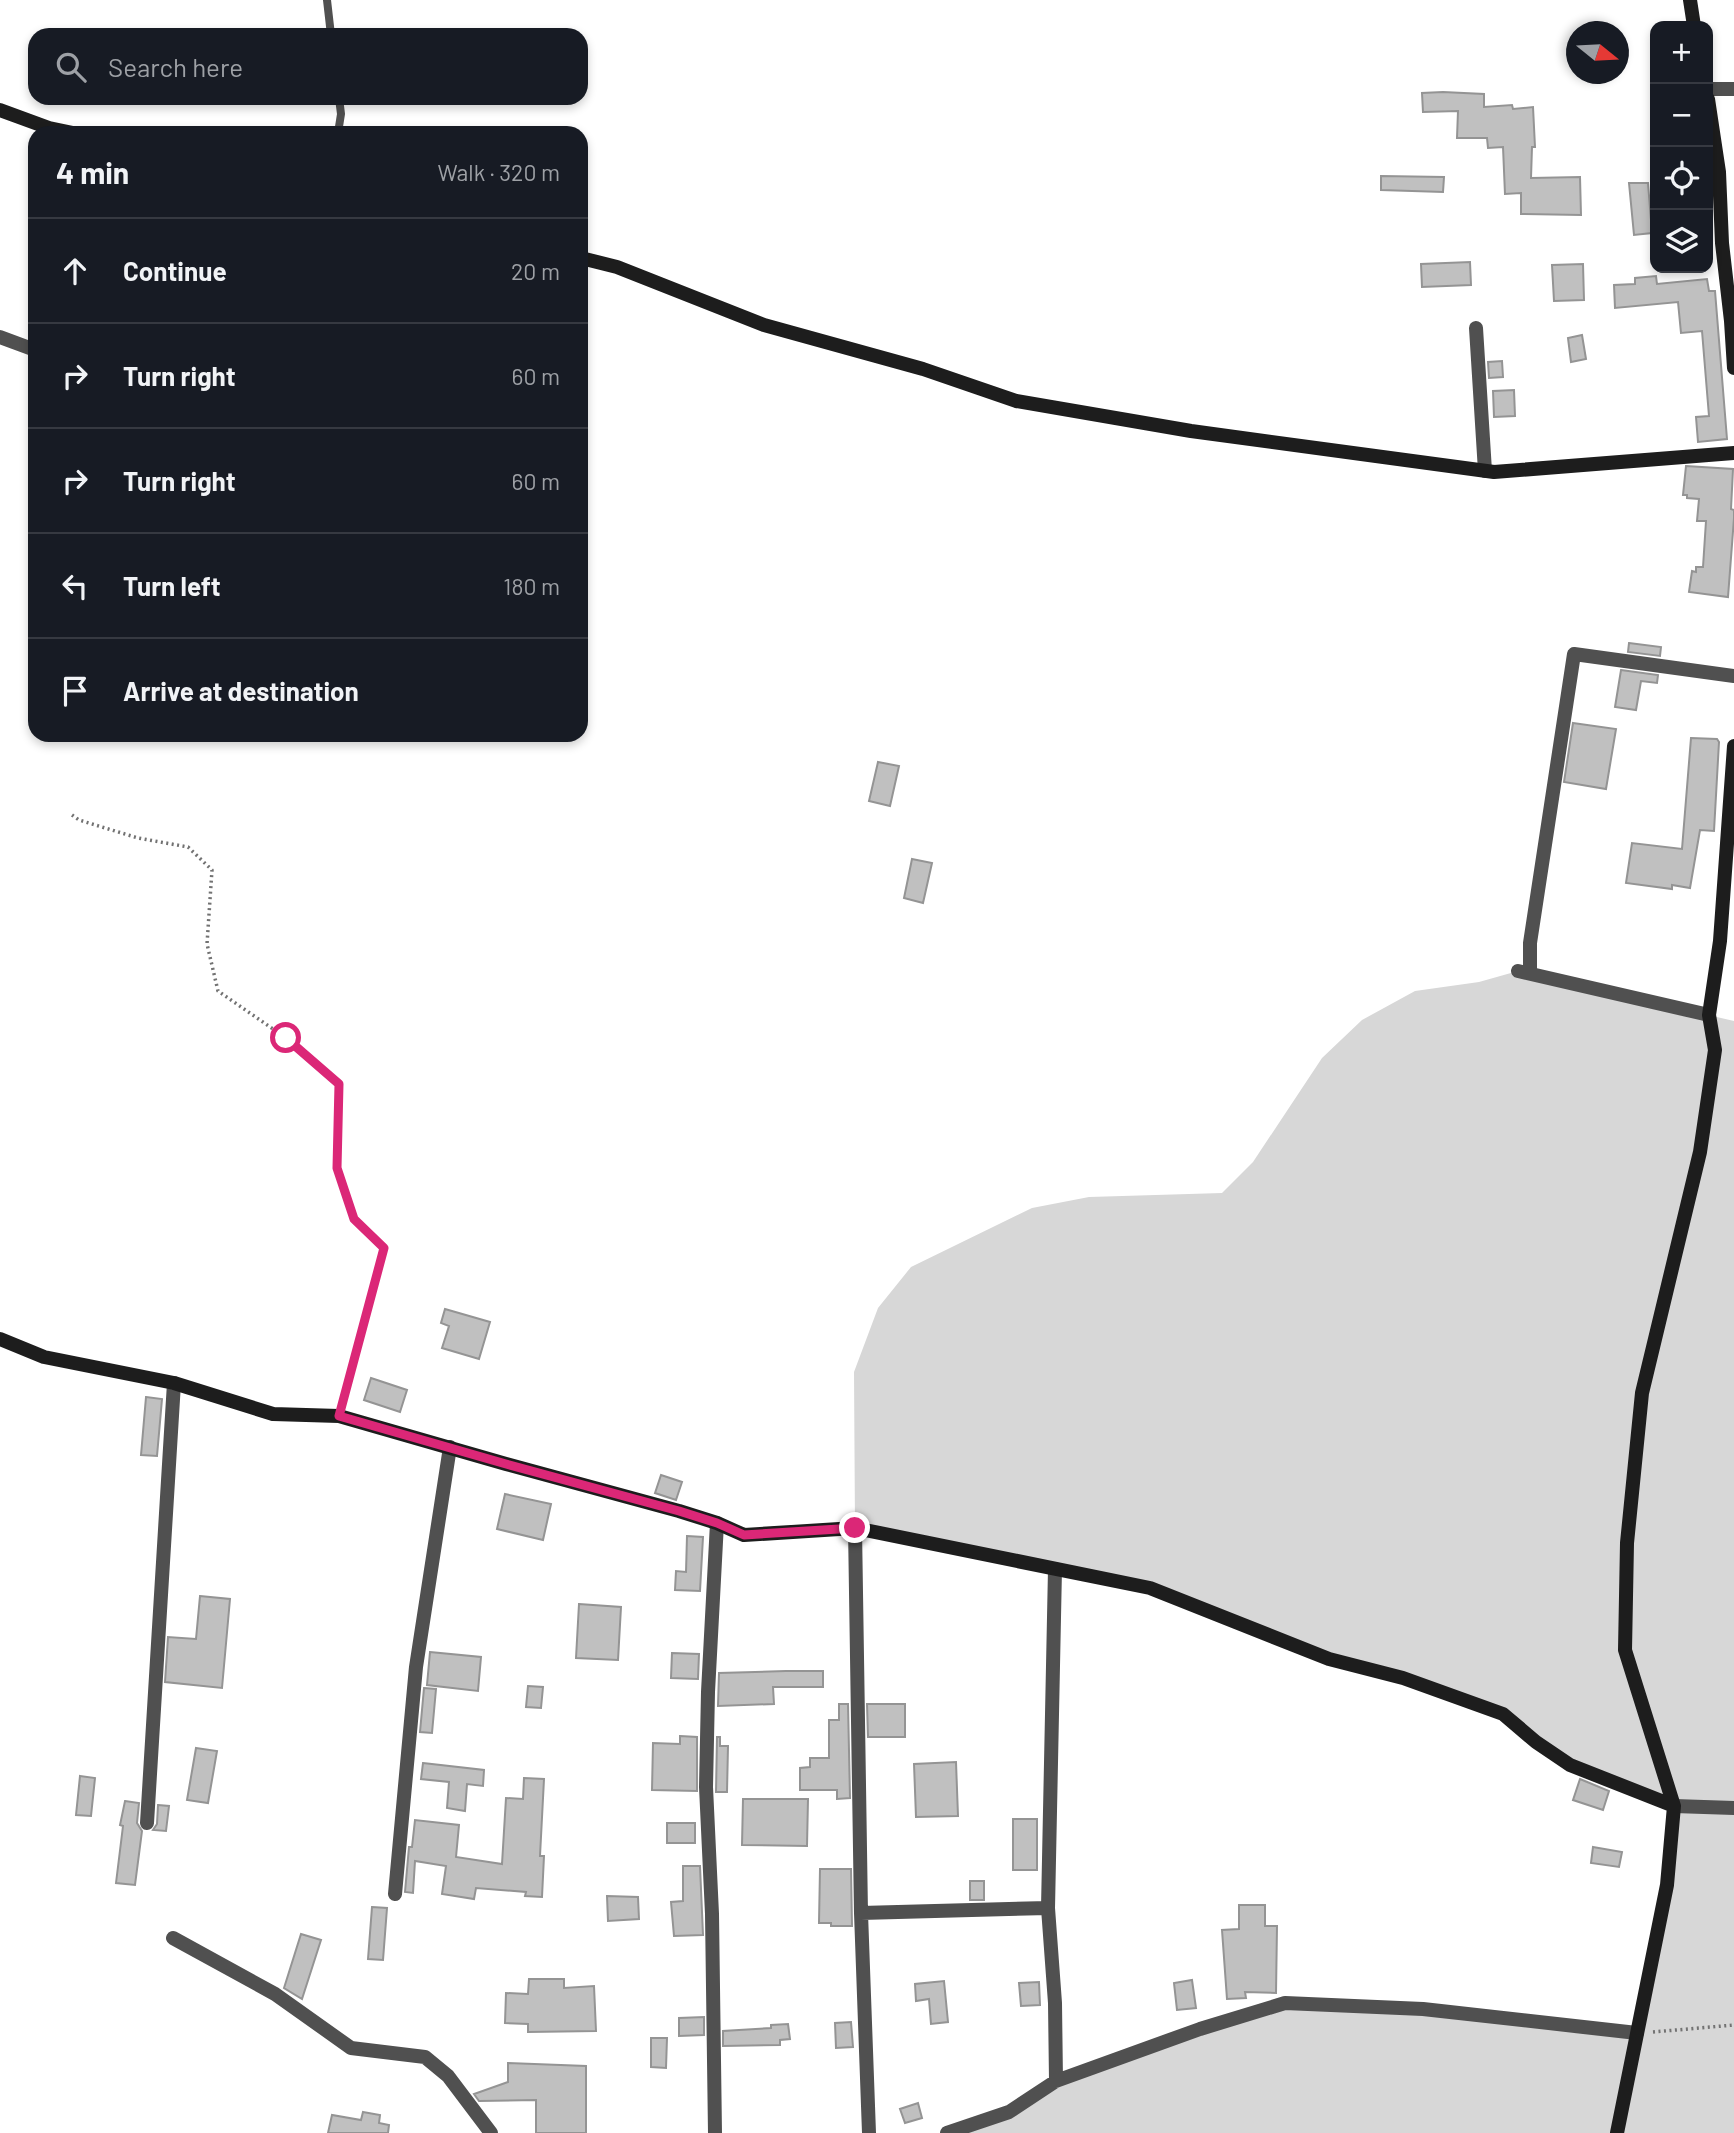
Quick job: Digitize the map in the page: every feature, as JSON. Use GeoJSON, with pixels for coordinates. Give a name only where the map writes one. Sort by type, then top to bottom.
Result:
{"type":"FeatureCollection","features":[{"type":"Feature","properties":{"kind":"street"},"geometry":{"type":"LineString","coordinates":[[1690,0],[1693,21]]}},
{"type":"Feature","properties":{"kind":"street"},"geometry":{"type":"LineString","coordinates":[[1713,89],[1734,89]]}},
{"type":"Feature","properties":{"kind":"street"},"geometry":{"type":"LineString","coordinates":[[0,110],[44,126]]}},
{"type":"Feature","properties":{"kind":"street"},"geometry":{"type":"LineString","coordinates":[[1713,132],[1719,172],[1722,243],[1734,368]]}},
{"type":"Feature","properties":{"kind":"street"},"geometry":{"type":"LineString","coordinates":[[588,260],[617,267],[764,325],[923,369],[1016,401],[1205,433],[1494,472],[1734,453]]}},
{"type":"Feature","properties":{"kind":"street"},"geometry":{"type":"LineString","coordinates":[[1476,328],[1485,471]]}},
{"type":"Feature","properties":{"kind":"street"},"geometry":{"type":"LineString","coordinates":[[0,337],[28,347]]}},
{"type":"Feature","properties":{"kind":"street"},"geometry":{"type":"LineString","coordinates":[[1709,1014],[1524,972],[1574,654],[1734,676]]}},
{"type":"Feature","properties":{"kind":"street"},"geometry":{"type":"LineString","coordinates":[[1616,2133],[1667,1885],[1674,1806],[1625,1650],[1627,1543],[1642,1393],[1700,1152],[1715,1050],[1709,1014],[1720,941],[1734,746]]}},
{"type":"Feature","properties":{"kind":"street"},"geometry":{"type":"LineString","coordinates":[[0,1339],[44,1357],[174,1383],[273,1414],[339,1416],[717,1523],[744,1535],[855,1528],[1150,1588],[1329,1659],[1403,1678],[1503,1714],[1536,1742],[1570,1765],[1674,1806],[1734,1808]]}},
{"type":"Feature","properties":{"kind":"street"},"geometry":{"type":"LineString","coordinates":[[147,1823],[174,1383]]}},
{"type":"Feature","properties":{"kind":"street"},"geometry":{"type":"LineString","coordinates":[[395,1894],[416,1667],[450,1447]]}},
{"type":"Feature","properties":{"kind":"street"},"geometry":{"type":"LineString","coordinates":[[715,2133],[712,1914],[706,1787],[717,1523]]}},
{"type":"Feature","properties":{"kind":"street"},"geometry":{"type":"LineString","coordinates":[[855,1528],[861,1913],[869,2133]]}},
{"type":"Feature","properties":{"kind":"street"},"geometry":{"type":"LineString","coordinates":[[1055,1569],[1048,1908],[1055,2003],[1056,2081]]}},
{"type":"Feature","properties":{"kind":"street"},"geometry":{"type":"LineString","coordinates":[[861,1913],[1048,1908]]}},
{"type":"Feature","properties":{"kind":"street"},"geometry":{"type":"LineString","coordinates":[[173,1938],[275,1994],[351,2048],[425,2057],[448,2076],[491,2133]]}},
{"type":"Feature","properties":{"kind":"street"},"geometry":{"type":"LineString","coordinates":[[947,2133],[1009,2112],[1056,2081],[1200,2029],[1284,2003],[1423,2008],[1637,2033]]}},
{"type":"Feature","properties":{"kind":"lane"},"geometry":{"type":"LineString","coordinates":[[327,0],[330,28]]}},
{"type":"Feature","properties":{"kind":"lane"},"geometry":{"type":"LineString","coordinates":[[339,126],[340,105]]}},
{"type":"Feature","properties":{"kind":"path"},"geometry":{"type":"LineString","coordinates":[[72,815],[79,820],[138,838],[188,847],[212,870],[207,944],[218,991],[286,1038],[339,1084],[337,1168],[354,1219],[384,1248],[339,1416]]}},
{"type":"Feature","properties":{"kind":"path"},"geometry":{"type":"LineString","coordinates":[[1637,2033],[1734,2025]]}},
{"type":"Feature","properties":{"kind":"shaded area"},"geometry":{"type":"Polygon","coordinates":[[[1518,971],[1734,1021],[1734,2133],[947,2133],[1009,2112],[1056,2081],[1285,2003],[1637,2033],[1674,1806],[1570,1765],[1503,1714],[1329,1659],[1151,1588],[855,1528],[854,1372],[878,1308],[911,1267],[1032,1208],[1089,1197],[1222,1193],[1253,1162],[1322,1058],[1362,1020],[1415,991],[1479,982],[1518,971]]]}},
{"type":"Feature","properties":{"kind":"building"},"geometry":{"type":"Polygon","coordinates":[[[1422,93],[1484,94],[1484,107],[1533,107],[1535,147],[1532,147],[1531,178],[1580,177],[1581,215],[1521,214],[1521,193],[1505,194],[1503,147],[1488,148],[1487,138],[1457,138],[1458,111],[1423,112],[1422,93]]]}},
{"type":"Feature","properties":{"kind":"building"},"geometry":{"type":"Polygon","coordinates":[[[1381,176],[1444,177],[1443,192],[1381,190],[1381,176]]]}},
{"type":"Feature","properties":{"kind":"building"},"geometry":{"type":"Polygon","coordinates":[[[1629,183],[1648,183],[1650,233],[1634,235],[1629,183]]]}},
{"type":"Feature","properties":{"kind":"building"},"geometry":{"type":"Polygon","coordinates":[[[1470,262],[1471,285],[1422,287],[1421,264],[1470,262]]]}},
{"type":"Feature","properties":{"kind":"building"},"geometry":{"type":"Polygon","coordinates":[[[1583,264],[1584,300],[1554,301],[1552,265],[1583,264]]]}},
{"type":"Feature","properties":{"kind":"building"},"geometry":{"type":"Polygon","coordinates":[[[1656,276],[1657,284],[1707,279],[1709,291],[1715,291],[1727,439],[1698,442],[1696,417],[1709,416],[1702,331],[1681,333],[1678,302],[1615,308],[1614,285],[1635,284],[1635,278],[1656,276]]]}},
{"type":"Feature","properties":{"kind":"building"},"geometry":{"type":"Polygon","coordinates":[[[1582,335],[1586,359],[1571,362],[1568,338],[1582,335]]]}},
{"type":"Feature","properties":{"kind":"building"},"geometry":{"type":"Polygon","coordinates":[[[1502,361],[1503,377],[1489,378],[1488,362],[1502,361]]]}},
{"type":"Feature","properties":{"kind":"building"},"geometry":{"type":"Polygon","coordinates":[[[1514,390],[1515,416],[1494,417],[1493,391],[1514,390]]]}},
{"type":"Feature","properties":{"kind":"building"},"geometry":{"type":"Polygon","coordinates":[[[1686,466],[1733,469],[1731,509],[1734,510],[1734,518],[1728,597],[1689,592],[1692,571],[1696,572],[1696,567],[1703,567],[1706,521],[1697,521],[1699,499],[1683,495],[1686,466]]]}},
{"type":"Feature","properties":{"kind":"building"},"geometry":{"type":"Polygon","coordinates":[[[1629,643],[1661,647],[1660,656],[1628,652],[1629,643]]]}},
{"type":"Feature","properties":{"kind":"building"},"geometry":{"type":"Polygon","coordinates":[[[1621,670],[1658,675],[1657,683],[1641,681],[1636,710],[1615,707],[1621,670]]]}},
{"type":"Feature","properties":{"kind":"building"},"geometry":{"type":"Polygon","coordinates":[[[1573,723],[1616,729],[1606,789],[1564,782],[1573,723]]]}},
{"type":"Feature","properties":{"kind":"building"},"geometry":{"type":"Polygon","coordinates":[[[1691,738],[1717,739],[1719,742],[1714,831],[1700,830],[1690,888],[1672,885],[1672,889],[1626,883],[1632,843],[1682,849],[1691,738]]]}},
{"type":"Feature","properties":{"kind":"building"},"geometry":{"type":"Polygon","coordinates":[[[878,762],[899,766],[890,806],[869,801],[878,762]]]}},
{"type":"Feature","properties":{"kind":"building"},"geometry":{"type":"Polygon","coordinates":[[[912,859],[932,863],[923,903],[904,898],[912,859]]]}},
{"type":"Feature","properties":{"kind":"building"},"geometry":{"type":"Polygon","coordinates":[[[445,1309],[490,1322],[479,1359],[442,1348],[449,1326],[441,1323],[445,1309]]]}},
{"type":"Feature","properties":{"kind":"building"},"geometry":{"type":"Polygon","coordinates":[[[371,1378],[407,1390],[400,1412],[364,1400],[371,1378]]]}},
{"type":"Feature","properties":{"kind":"building"},"geometry":{"type":"Polygon","coordinates":[[[146,1397],[162,1399],[157,1456],[141,1455],[146,1397]]]}},
{"type":"Feature","properties":{"kind":"building"},"geometry":{"type":"Polygon","coordinates":[[[661,1475],[682,1482],[676,1500],[655,1493],[661,1475]]]}},
{"type":"Feature","properties":{"kind":"building"},"geometry":{"type":"Polygon","coordinates":[[[505,1494],[551,1504],[543,1540],[497,1529],[505,1494]]]}},
{"type":"Feature","properties":{"kind":"building"},"geometry":{"type":"Polygon","coordinates":[[[687,1536],[703,1537],[700,1591],[675,1590],[676,1571],[686,1572],[687,1536]]]}},
{"type":"Feature","properties":{"kind":"building"},"geometry":{"type":"Polygon","coordinates":[[[200,1596],[230,1599],[222,1688],[165,1682],[168,1637],[196,1639],[200,1596]]]}},
{"type":"Feature","properties":{"kind":"building"},"geometry":{"type":"Polygon","coordinates":[[[579,1604],[621,1607],[618,1660],[576,1658],[579,1604]]]}},
{"type":"Feature","properties":{"kind":"building"},"geometry":{"type":"Polygon","coordinates":[[[430,1652],[481,1657],[478,1691],[427,1685],[430,1652]]]}},
{"type":"Feature","properties":{"kind":"building"},"geometry":{"type":"Polygon","coordinates":[[[672,1653],[699,1654],[698,1679],[671,1678],[672,1653]]]}},
{"type":"Feature","properties":{"kind":"building"},"geometry":{"type":"Polygon","coordinates":[[[823,1671],[823,1687],[773,1687],[774,1704],[718,1706],[719,1673],[823,1671]]]}},
{"type":"Feature","properties":{"kind":"building"},"geometry":{"type":"Polygon","coordinates":[[[528,1686],[543,1687],[541,1708],[526,1707],[528,1686]]]}},
{"type":"Feature","properties":{"kind":"building"},"geometry":{"type":"Polygon","coordinates":[[[424,1688],[436,1689],[432,1733],[420,1732],[424,1688]]]}},
{"type":"Feature","properties":{"kind":"building"},"geometry":{"type":"Polygon","coordinates":[[[839,1704],[848,1704],[850,1798],[837,1799],[837,1790],[800,1790],[800,1768],[810,1767],[810,1758],[829,1758],[829,1720],[839,1720],[839,1704]]]}},
{"type":"Feature","properties":{"kind":"building"},"geometry":{"type":"Polygon","coordinates":[[[867,1704],[905,1704],[905,1737],[868,1737],[867,1704]]]}},
{"type":"Feature","properties":{"kind":"building"},"geometry":{"type":"Polygon","coordinates":[[[680,1736],[697,1737],[697,1791],[652,1790],[653,1743],[680,1744],[680,1736]]]}},
{"type":"Feature","properties":{"kind":"building"},"geometry":{"type":"Polygon","coordinates":[[[717,1737],[720,1737],[720,1746],[728,1746],[727,1792],[716,1792],[717,1737]]]}},
{"type":"Feature","properties":{"kind":"building"},"geometry":{"type":"Polygon","coordinates":[[[196,1748],[217,1751],[208,1803],[187,1800],[196,1748]]]}},
{"type":"Feature","properties":{"kind":"building"},"geometry":{"type":"Polygon","coordinates":[[[956,1762],[958,1816],[916,1817],[914,1764],[956,1762]]]}},
{"type":"Feature","properties":{"kind":"building"},"geometry":{"type":"Polygon","coordinates":[[[423,1763],[484,1770],[483,1786],[467,1784],[465,1811],[447,1808],[449,1782],[421,1779],[423,1763]]]}},
{"type":"Feature","properties":{"kind":"building"},"geometry":{"type":"Polygon","coordinates":[[[80,1776],[95,1778],[91,1816],[76,1815],[80,1776]]]}},
{"type":"Feature","properties":{"kind":"building"},"geometry":{"type":"Polygon","coordinates":[[[524,1778],[544,1779],[540,1856],[544,1856],[542,1897],[525,1896],[526,1892],[476,1888],[474,1899],[442,1894],[446,1866],[415,1861],[413,1893],[405,1892],[409,1847],[412,1847],[415,1820],[459,1825],[456,1857],[502,1864],[506,1798],[523,1799],[524,1778]]]}},
{"type":"Feature","properties":{"kind":"building"},"geometry":{"type":"Polygon","coordinates":[[[1580,1779],[1609,1791],[1603,1810],[1573,1800],[1580,1779]]]}},
{"type":"Feature","properties":{"kind":"building"},"geometry":{"type":"Polygon","coordinates":[[[743,1799],[808,1799],[807,1846],[742,1845],[743,1799]]]}},
{"type":"Feature","properties":{"kind":"building"},"geometry":{"type":"Polygon","coordinates":[[[125,1801],[139,1803],[137,1823],[142,1831],[135,1885],[116,1883],[123,1826],[120,1825],[125,1801]]]}},
{"type":"Feature","properties":{"kind":"building"},"geometry":{"type":"Polygon","coordinates":[[[158,1805],[169,1806],[166,1831],[153,1830],[157,1824],[158,1805]]]}},
{"type":"Feature","properties":{"kind":"building"},"geometry":{"type":"Polygon","coordinates":[[[1013,1819],[1037,1819],[1037,1870],[1013,1870],[1013,1819]]]}},
{"type":"Feature","properties":{"kind":"building"},"geometry":{"type":"Polygon","coordinates":[[[667,1823],[695,1823],[695,1843],[667,1843],[667,1823]]]}},
{"type":"Feature","properties":{"kind":"building"},"geometry":{"type":"Polygon","coordinates":[[[1593,1847],[1622,1852],[1619,1867],[1591,1863],[1593,1847]]]}},
{"type":"Feature","properties":{"kind":"building"},"geometry":{"type":"Polygon","coordinates":[[[683,1866],[700,1866],[703,1935],[674,1936],[671,1902],[683,1901],[683,1866]]]}},
{"type":"Feature","properties":{"kind":"building"},"geometry":{"type":"Polygon","coordinates":[[[820,1869],[851,1869],[852,1926],[819,1923],[820,1869]]]}},
{"type":"Feature","properties":{"kind":"building"},"geometry":{"type":"Polygon","coordinates":[[[970,1881],[984,1881],[984,1900],[970,1900],[970,1881]]]}},
{"type":"Feature","properties":{"kind":"building"},"geometry":{"type":"Polygon","coordinates":[[[607,1896],[638,1897],[639,1919],[608,1921],[607,1896]]]}},
{"type":"Feature","properties":{"kind":"building"},"geometry":{"type":"Polygon","coordinates":[[[1239,1905],[1265,1905],[1265,1926],[1277,1926],[1276,1993],[1245,1992],[1246,1998],[1227,1999],[1222,1930],[1239,1929],[1239,1905]]]}},
{"type":"Feature","properties":{"kind":"building"},"geometry":{"type":"Polygon","coordinates":[[[372,1907],[387,1908],[383,1960],[368,1959],[372,1907]]]}},
{"type":"Feature","properties":{"kind":"building"},"geometry":{"type":"Polygon","coordinates":[[[301,1934],[321,1940],[302,1999],[284,1988],[301,1934]]]}},
{"type":"Feature","properties":{"kind":"building"},"geometry":{"type":"Polygon","coordinates":[[[529,1979],[564,1979],[564,1988],[594,1986],[596,2031],[528,2032],[528,2024],[505,2023],[506,1993],[528,1994],[529,1979]]]}},
{"type":"Feature","properties":{"kind":"building"},"geometry":{"type":"Polygon","coordinates":[[[1192,1980],[1196,2008],[1177,2010],[1174,1983],[1192,1980]]]}},
{"type":"Feature","properties":{"kind":"building"},"geometry":{"type":"Polygon","coordinates":[[[944,1981],[948,2022],[931,2024],[929,1999],[916,2001],[915,1984],[944,1981]]]}},
{"type":"Feature","properties":{"kind":"building"},"geometry":{"type":"Polygon","coordinates":[[[1039,1982],[1040,2005],[1021,2006],[1019,1983],[1039,1982]]]}},
{"type":"Feature","properties":{"kind":"building"},"geometry":{"type":"Polygon","coordinates":[[[704,2017],[704,2035],[679,2036],[679,2018],[704,2017]]]}},
{"type":"Feature","properties":{"kind":"building"},"geometry":{"type":"Polygon","coordinates":[[[851,2022],[853,2047],[836,2048],[835,2023],[851,2022]]]}},
{"type":"Feature","properties":{"kind":"building"},"geometry":{"type":"Polygon","coordinates":[[[788,2024],[790,2039],[780,2040],[780,2045],[723,2046],[723,2031],[771,2028],[771,2025],[788,2024]]]}},
{"type":"Feature","properties":{"kind":"building"},"geometry":{"type":"Polygon","coordinates":[[[651,2038],[667,2038],[666,2068],[651,2067],[651,2038]]]}},
{"type":"Feature","properties":{"kind":"building"},"geometry":{"type":"Polygon","coordinates":[[[508,2063],[586,2066],[586,2133],[536,2133],[536,2100],[479,2101],[474,2094],[508,2082],[508,2063]]]}},
{"type":"Feature","properties":{"kind":"building"},"geometry":{"type":"Polygon","coordinates":[[[918,2103],[922,2118],[905,2123],[900,2109],[918,2103]]]}},
{"type":"Feature","properties":{"kind":"building"},"geometry":{"type":"Polygon","coordinates":[[[363,2112],[380,2115],[379,2123],[389,2125],[388,2133],[328,2133],[332,2115],[361,2120],[363,2112]]]}},
{"type":"Feature","properties":{"kind":"route"},"geometry":{"type":"LineString","coordinates":[[286,1038],[339,1084],[337,1168],[354,1219],[384,1248],[339,1416],[679,1511],[744,1535],[855,1528]]}}]}
